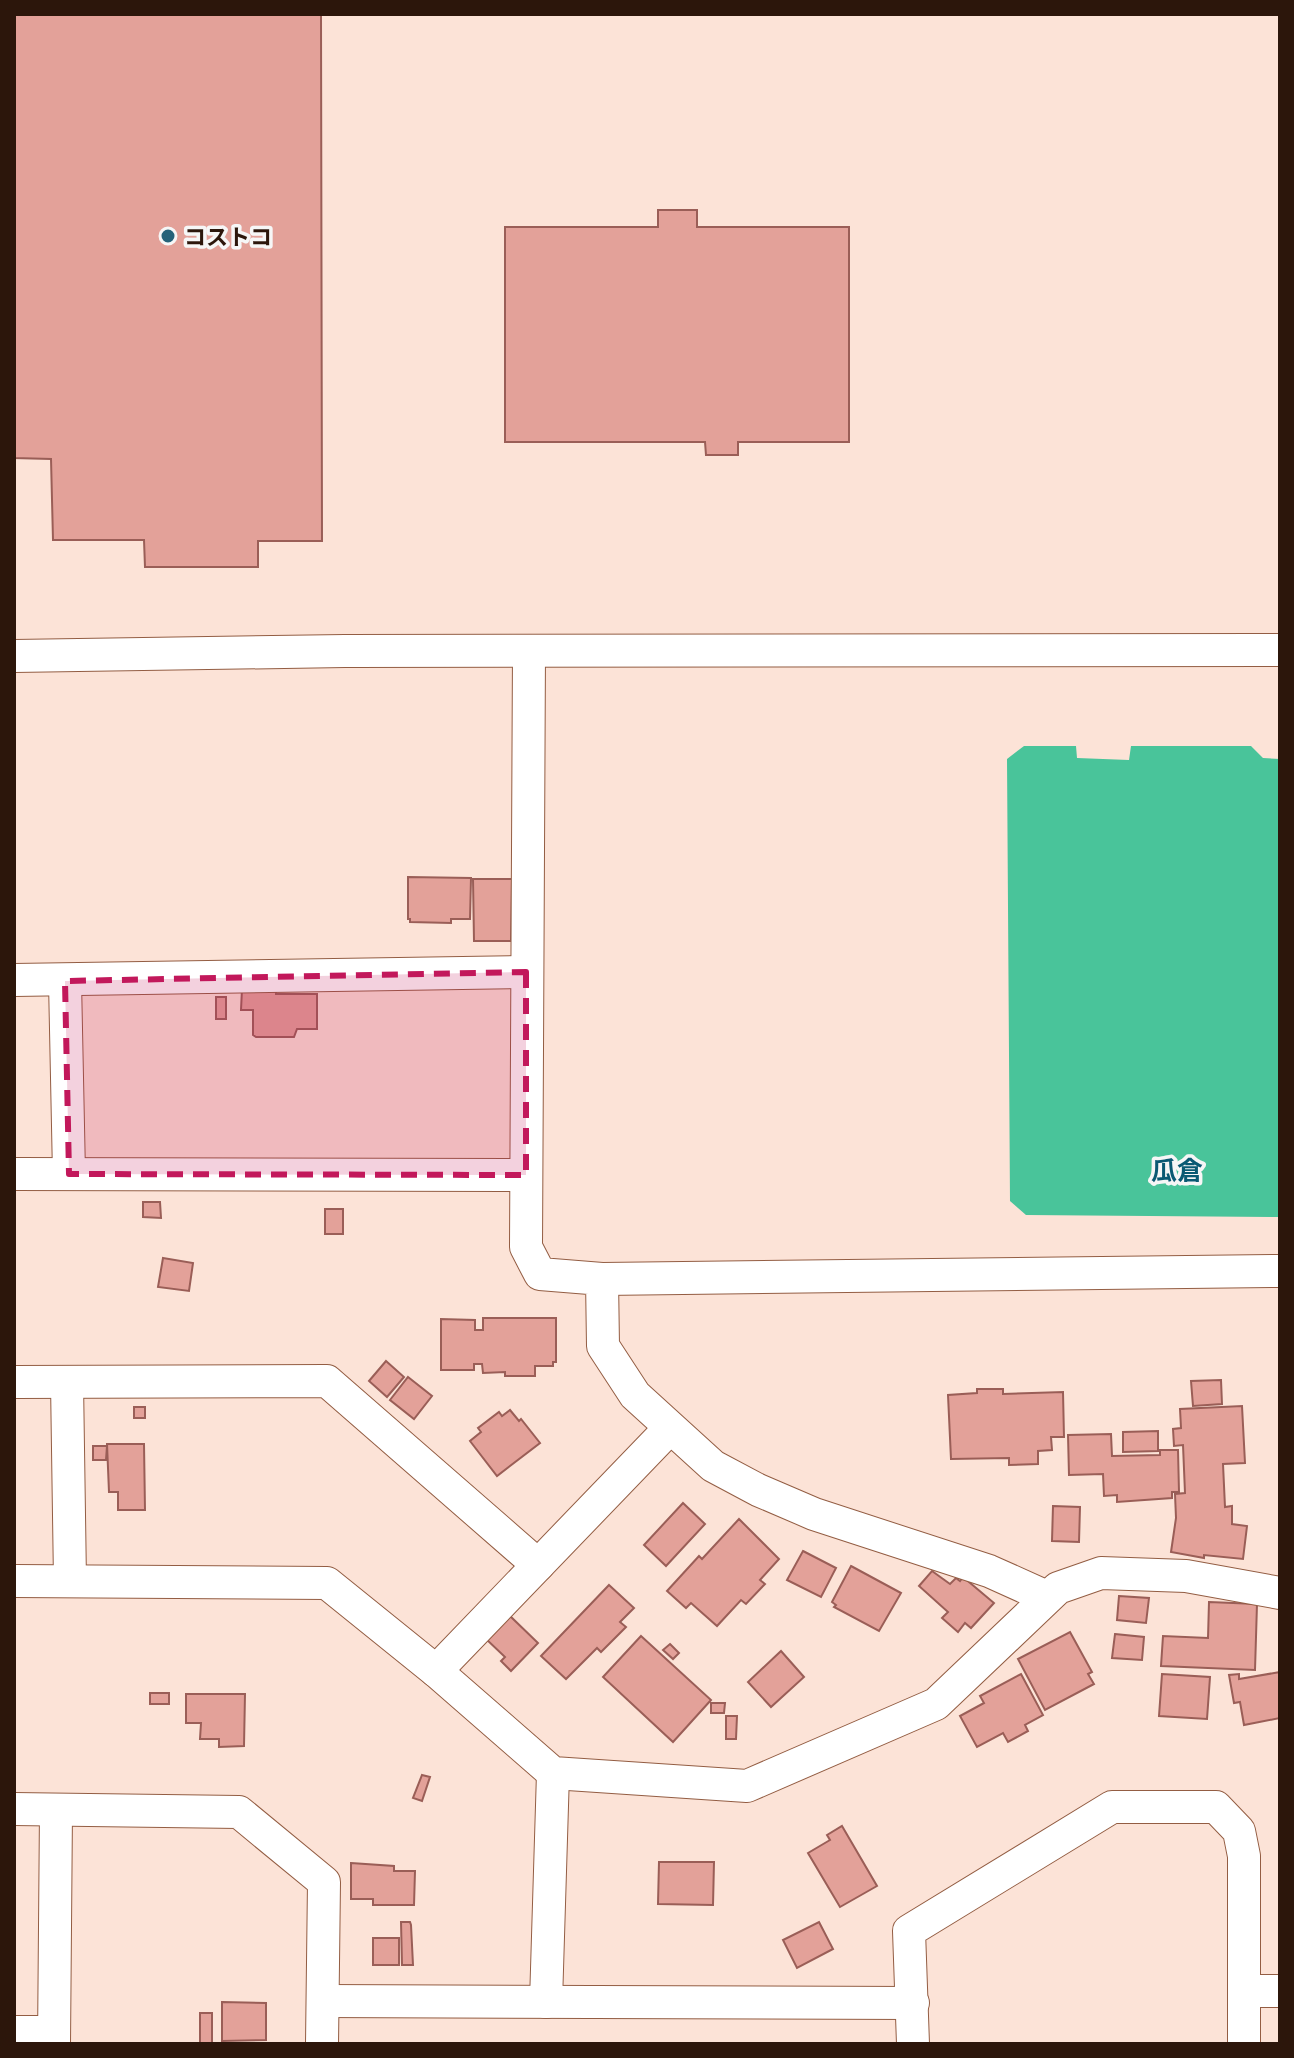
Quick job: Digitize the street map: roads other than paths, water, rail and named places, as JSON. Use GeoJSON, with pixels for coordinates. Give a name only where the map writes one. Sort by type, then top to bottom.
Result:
{"type":"FeatureCollection","features":[{"type":"Feature","properties":{"kind":"street"},"geometry":{"type":"LineString","coordinates":[[14,656],[345,651],[1280,650]]}},
{"type":"Feature","properties":{"kind":"street"},"geometry":{"type":"LineString","coordinates":[[529,652],[526,1247],[540,1274],[602,1279],[1280,1271]]}},
{"type":"Feature","properties":{"kind":"street"},"geometry":{"type":"LineString","coordinates":[[14,980],[526,972]]}},
{"type":"Feature","properties":{"kind":"street"},"geometry":{"type":"LineString","coordinates":[[65,981],[69,1174]]}},
{"type":"Feature","properties":{"kind":"street"},"geometry":{"type":"LineString","coordinates":[[14,1174],[526,1175]]}},
{"type":"Feature","properties":{"kind":"street"},"geometry":{"type":"LineString","coordinates":[[602,1279],[603,1346],[635,1395],[713,1466],[814,1514],[989,1571],[1047,1597]]}},
{"type":"Feature","properties":{"kind":"street"},"geometry":{"type":"LineString","coordinates":[[14,1382],[327,1381],[538,1565]]}},
{"type":"Feature","properties":{"kind":"street"},"geometry":{"type":"LineString","coordinates":[[67,1382],[70,1581]]}},
{"type":"Feature","properties":{"kind":"street"},"geometry":{"type":"LineString","coordinates":[[436,1671],[670,1428]]}},
{"type":"Feature","properties":{"kind":"street"},"geometry":{"type":"LineString","coordinates":[[14,1581],[327,1583],[436,1671],[553,1773],[747,1786],[936,1704],[1058,1588],[1101,1573],[1186,1576],[1280,1593]]}},
{"type":"Feature","properties":{"kind":"street"},"geometry":{"type":"LineString","coordinates":[[546,2002],[553,1773]]}},
{"type":"Feature","properties":{"kind":"street"},"geometry":{"type":"LineString","coordinates":[[913,2044],[909,1931],[1112,1807],[1216,1807],[1239,1831],[1244,1856],[1244,2044]]}},
{"type":"Feature","properties":{"kind":"street"},"geometry":{"type":"LineString","coordinates":[[14,1809],[239,1812],[324,1882],[322,2044]]}},
{"type":"Feature","properties":{"kind":"street"},"geometry":{"type":"LineString","coordinates":[[14,2032],[54,2038],[56,1810]]}},
{"type":"Feature","properties":{"kind":"street"},"geometry":{"type":"LineString","coordinates":[[1244,1991],[1280,1991]]}},
{"type":"Feature","properties":{"kind":"street"},"geometry":{"type":"LineString","coordinates":[[323,2001],[913,2003]]}},
{"type":"Feature","properties":{"kind":"place","name":"コストコ"},"geometry":{"type":"Point","coordinates":[168,236]}},
{"type":"Feature","properties":{"kind":"district","name":"瓜倉"},"geometry":{"type":"Point","coordinates":[1177,1169]}}]}
